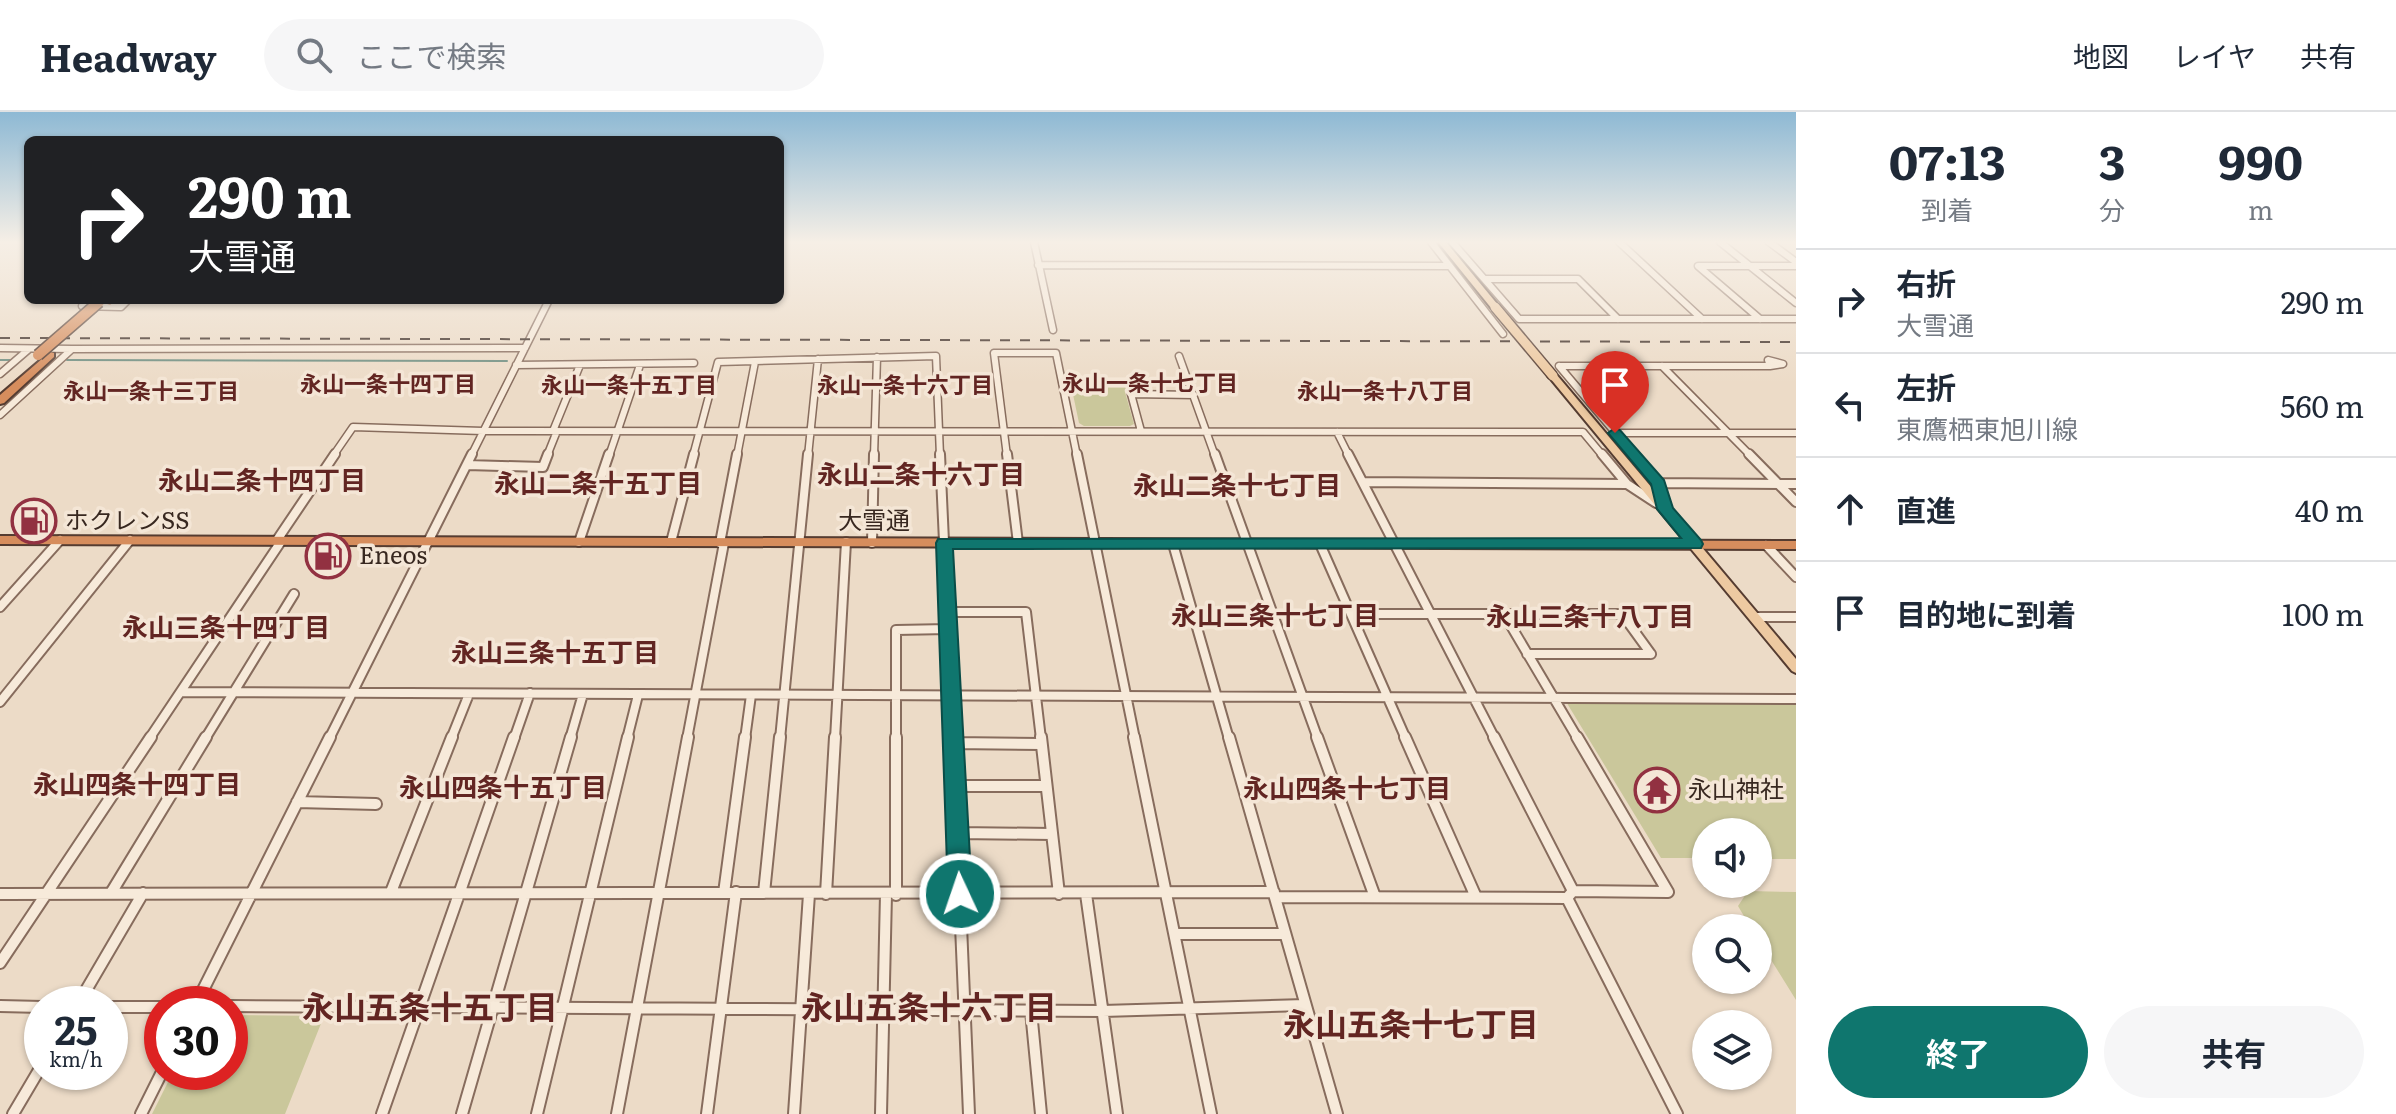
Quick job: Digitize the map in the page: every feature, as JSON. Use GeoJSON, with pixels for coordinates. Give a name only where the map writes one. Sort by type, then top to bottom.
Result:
{"type":"FeatureCollection","features":[{"type":"Feature","properties":{"kind":"highway"},"geometry":{"type":"LineString","coordinates":[[0,389],[98,304]]}},
{"type":"Feature","properties":{"kind":"highway"},"geometry":{"type":"LineString","coordinates":[[0,401],[39,353]]}},
{"type":"Feature","properties":{"kind":"highway","name":"大雪通"},"geometry":{"type":"LineString","coordinates":[[0,540],[1796,545]]}},
{"type":"Feature","properties":{"kind":"main road"},"geometry":{"type":"LineString","coordinates":[[1480,289],[1796,668]]}},
{"type":"Feature","properties":{"kind":"street"},"geometry":{"type":"LineString","coordinates":[[1043,289],[1053,330]]}},
{"type":"Feature","properties":{"kind":"street"},"geometry":{"type":"LineString","coordinates":[[1467,289],[1503,334]]}},
{"type":"Feature","properties":{"kind":"street"},"geometry":{"type":"LineString","coordinates":[[1493,289],[1519,319],[1796,319]]}},
{"type":"Feature","properties":{"kind":"street"},"geometry":{"type":"LineString","coordinates":[[1588,289],[1618,319]]}},
{"type":"Feature","properties":{"kind":"street"},"geometry":{"type":"LineString","coordinates":[[1669,289],[1702,319]]}},
{"type":"Feature","properties":{"kind":"street"},"geometry":{"type":"LineString","coordinates":[[1725,289],[1760,319]]}},
{"type":"Feature","properties":{"kind":"street"},"geometry":{"type":"LineString","coordinates":[[1778,289],[1796,303]]}},
{"type":"Feature","properties":{"kind":"street"},"geometry":{"type":"LineString","coordinates":[[90,304],[82,306],[121,307],[124,304]]}},
{"type":"Feature","properties":{"kind":"street"},"geometry":{"type":"LineString","coordinates":[[205,986],[547,304]]}},
{"type":"Feature","properties":{"kind":"street"},"geometry":{"type":"LineString","coordinates":[[0,348],[39,353],[72,349],[525,348]]}},
{"type":"Feature","properties":{"kind":"street"},"geometry":{"type":"LineString","coordinates":[[0,415],[72,349]]}},
{"type":"Feature","properties":{"kind":"street"},"geometry":{"type":"LineString","coordinates":[[0,374],[39,353]]}},
{"type":"Feature","properties":{"kind":"street"},"geometry":{"type":"LineString","coordinates":[[1018,543],[994,353],[1056,353],[1211,1114]]}},
{"type":"Feature","properties":{"kind":"street"},"geometry":{"type":"LineString","coordinates":[[671,542],[718,362],[936,356],[969,1114]]}},
{"type":"Feature","properties":{"kind":"street"},"geometry":{"type":"LineString","coordinates":[[1179,356],[1375,897]]}},
{"type":"Feature","properties":{"kind":"street"},"geometry":{"type":"LineString","coordinates":[[872,543],[877,357]]}},
{"type":"Feature","properties":{"kind":"street"},"geometry":{"type":"LineString","coordinates":[[764,893],[818,359]]}},
{"type":"Feature","properties":{"kind":"street"},"geometry":{"type":"LineString","coordinates":[[617,1114],[755,362]]}},
{"type":"Feature","properties":{"kind":"street"},"geometry":{"type":"LineString","coordinates":[[516,365],[694,363]]}},
{"type":"Feature","properties":{"kind":"street"},"geometry":{"type":"LineString","coordinates":[[467,465],[543,467],[580,365]]}},
{"type":"Feature","properties":{"kind":"street"},"geometry":{"type":"LineString","coordinates":[[579,542],[640,365]]}},
{"type":"Feature","properties":{"kind":"street"},"geometry":{"type":"LineString","coordinates":[[1665,509],[1658,483],[1559,366],[1770,366]]}},
{"type":"Feature","properties":{"kind":"street"},"geometry":{"type":"LineString","coordinates":[[1662,366],[1796,502]]}},
{"type":"Feature","properties":{"kind":"street"},"geometry":{"type":"LineString","coordinates":[[1141,431],[1131,394],[1194,395]]}},
{"type":"Feature","properties":{"kind":"street"},"geometry":{"type":"LineString","coordinates":[[0,963],[182,692],[353,427],[483,431],[1583,432],[1627,484],[1665,509]]}},
{"type":"Feature","properties":{"kind":"street"},"geometry":{"type":"LineString","coordinates":[[1337,432],[1472,696],[1677,1114]]}},
{"type":"Feature","properties":{"kind":"street"},"geometry":{"type":"LineString","coordinates":[[1615,433],[1796,433]]}},
{"type":"Feature","properties":{"kind":"street"},"geometry":{"type":"LineString","coordinates":[[1363,482],[1627,484]]}},
{"type":"Feature","properties":{"kind":"street"},"geometry":{"type":"LineString","coordinates":[[1658,483],[1796,484]]}},
{"type":"Feature","properties":{"kind":"street"},"geometry":{"type":"LineString","coordinates":[[0,607],[60,540]]}},
{"type":"Feature","properties":{"kind":"street"},"geometry":{"type":"LineString","coordinates":[[0,702],[4,693],[130,540]]}},
{"type":"Feature","properties":{"kind":"street"},"geometry":{"type":"LineString","coordinates":[[826,894],[846,542]]}},
{"type":"Feature","properties":{"kind":"street"},"geometry":{"type":"LineString","coordinates":[[1173,544],[1337,1114]]}},
{"type":"Feature","properties":{"kind":"street"},"geometry":{"type":"LineString","coordinates":[[1320,544],[1476,897]]}},
{"type":"Feature","properties":{"kind":"street"},"geometry":{"type":"LineString","coordinates":[[1766,545],[1796,577]]}},
{"type":"Feature","properties":{"kind":"street"},"geometry":{"type":"LineString","coordinates":[[111,893],[294,594]]}},
{"type":"Feature","properties":{"kind":"street"},"geometry":{"type":"LineString","coordinates":[[948,612],[1026,612],[1059,894]]}},
{"type":"Feature","properties":{"kind":"street"},"geometry":{"type":"LineString","coordinates":[[1351,614],[1622,614],[1651,654],[1527,654]]}},
{"type":"Feature","properties":{"kind":"street"},"geometry":{"type":"LineString","coordinates":[[0,894],[1166,892],[1476,897],[1668,892],[1504,614]]}},
{"type":"Feature","properties":{"kind":"street"},"geometry":{"type":"LineString","coordinates":[[1754,617],[1796,617]]}},
{"type":"Feature","properties":{"kind":"street"},"geometry":{"type":"LineString","coordinates":[[881,1114],[881,1009],[891,894],[896,630],[948,629]]}},
{"type":"Feature","properties":{"kind":"street"},"geometry":{"type":"LineString","coordinates":[[182,692],[1796,699]]}},
{"type":"Feature","properties":{"kind":"street"},"geometry":{"type":"LineString","coordinates":[[382,1114],[530,693]]}},
{"type":"Feature","properties":{"kind":"street"},"geometry":{"type":"LineString","coordinates":[[391,892],[469,694]]}},
{"type":"Feature","properties":{"kind":"street"},"geometry":{"type":"LineString","coordinates":[[462,1114],[583,694]]}},
{"type":"Feature","properties":{"kind":"street"},"geometry":{"type":"LineString","coordinates":[[537,1114],[638,695]]}},
{"type":"Feature","properties":{"kind":"street"},"geometry":{"type":"LineString","coordinates":[[707,1114],[721,1009],[751,695]]}},
{"type":"Feature","properties":{"kind":"street"},"geometry":{"type":"LineString","coordinates":[[953,743],[1041,744]]}},
{"type":"Feature","properties":{"kind":"street"},"geometry":{"type":"LineString","coordinates":[[955,786],[1046,786]]}},
{"type":"Feature","properties":{"kind":"street"},"geometry":{"type":"LineString","coordinates":[[297,802],[376,804]]}},
{"type":"Feature","properties":{"kind":"street"},"geometry":{"type":"LineString","coordinates":[[957,833],[1052,834]]}},
{"type":"Feature","properties":{"kind":"street"},"geometry":{"type":"LineString","coordinates":[[89,986],[143,893]]}},
{"type":"Feature","properties":{"kind":"street"},"geometry":{"type":"LineString","coordinates":[[794,1114],[809,894]]}},
{"type":"Feature","properties":{"kind":"street"},"geometry":{"type":"LineString","coordinates":[[1086,894],[1117,1114]]}},
{"type":"Feature","properties":{"kind":"street"},"geometry":{"type":"LineString","coordinates":[[1175,934],[1285,934]]}},
{"type":"Feature","properties":{"kind":"street"},"geometry":{"type":"LineString","coordinates":[[248,1006],[1103,1011],[1305,1005]]}},
{"type":"Feature","properties":{"kind":"street"},"geometry":{"type":"LineString","coordinates":[[0,1006],[24,1007]]}},
{"type":"Feature","properties":{"kind":"street"},"geometry":{"type":"LineString","coordinates":[[1031,1011],[1041,1114]]}},
{"type":"Feature","properties":{"kind":"street"},"geometry":{"type":"LineString","coordinates":[[13,1114],[27,1090]]}},
{"type":"Feature","properties":{"kind":"street"},"geometry":{"type":"LineString","coordinates":[[141,1114],[153,1090]]}},
{"type":"Feature","properties":{"kind":"shaded area"},"geometry":{"type":"Polygon","coordinates":[[[1070,380],[1147,381],[1150,393],[1125,392],[1134,424],[1130,426],[1084,426],[1079,423],[1070,380]]]}},
{"type":"Feature","properties":{"kind":"shaded area"},"geometry":{"type":"Polygon","coordinates":[[[1565,700],[1796,703],[1796,859],[1772,859],[1772,818],[1692,818],[1692,858],[1661,858],[1565,700]]]}},
{"type":"Feature","properties":{"kind":"shaded area"},"geometry":{"type":"Polygon","coordinates":[[[1772,892],[1796,892],[1796,1000],[1772,961],[1772,914],[1743,914],[1738,906],[1743,898],[1772,898],[1772,892]]]}},
{"type":"Feature","properties":{"kind":"shaded area"},"geometry":{"type":"Polygon","coordinates":[[[248,1015],[324,1016],[285,1114],[152,1114],[164,1090],[248,1090],[248,1015]]]}},
{"type":"Feature","properties":{"kind":"waterway"},"geometry":{"type":"LineString","coordinates":[[0,360],[10,360]]}},
{"type":"Feature","properties":{"kind":"waterway"},"geometry":{"type":"LineString","coordinates":[[67,360],[507,361]]}},
{"type":"Feature","properties":{"kind":"railway"},"geometry":{"type":"LineString","coordinates":[[0,338],[1796,342]]}},
{"type":"Feature","properties":{"kind":"place","name":"ホクレンSS"},"geometry":{"type":"Point","coordinates":[34,521]}},
{"type":"Feature","properties":{"kind":"place","name":"Eneos"},"geometry":{"type":"Point","coordinates":[328,556]}},
{"type":"Feature","properties":{"kind":"place","name":"永山神社"},"geometry":{"type":"Point","coordinates":[1657,790]}},
{"type":"Feature","properties":{"kind":"district","name":"永山一条十七丁目"},"geometry":{"type":"Point","coordinates":[1150,383]}},
{"type":"Feature","properties":{"kind":"district","name":"永山一条十四丁目"},"geometry":{"type":"Point","coordinates":[388,384]}},
{"type":"Feature","properties":{"kind":"district","name":"永山一条十五丁目"},"geometry":{"type":"Point","coordinates":[629,385]}},
{"type":"Feature","properties":{"kind":"district","name":"永山一条十六丁目"},"geometry":{"type":"Point","coordinates":[905,385]}},
{"type":"Feature","properties":{"kind":"district","name":"永山一条十三丁目"},"geometry":{"type":"Point","coordinates":[151,391]}},
{"type":"Feature","properties":{"kind":"district","name":"永山一条十八丁目"},"geometry":{"type":"Point","coordinates":[1385,391]}},
{"type":"Feature","properties":{"kind":"district","name":"永山二条十六丁目"},"geometry":{"type":"Point","coordinates":[921,475]}},
{"type":"Feature","properties":{"kind":"district","name":"永山二条十四丁目"},"geometry":{"type":"Point","coordinates":[262,481]}},
{"type":"Feature","properties":{"kind":"district","name":"永山二条十五丁目"},"geometry":{"type":"Point","coordinates":[598,484]}},
{"type":"Feature","properties":{"kind":"district","name":"永山二条十七丁目"},"geometry":{"type":"Point","coordinates":[1237,486]}},
{"type":"Feature","properties":{"kind":"district","name":"永山三条十七丁目"},"geometry":{"type":"Point","coordinates":[1275,616]}},
{"type":"Feature","properties":{"kind":"district","name":"永山三条十八丁目"},"geometry":{"type":"Point","coordinates":[1590,617]}},
{"type":"Feature","properties":{"kind":"district","name":"永山三条十四丁目"},"geometry":{"type":"Point","coordinates":[226,628]}},
{"type":"Feature","properties":{"kind":"district","name":"永山三条十五丁目"},"geometry":{"type":"Point","coordinates":[555,653]}},
{"type":"Feature","properties":{"kind":"district","name":"永山四条十四丁目"},"geometry":{"type":"Point","coordinates":[137,785]}},
{"type":"Feature","properties":{"kind":"district","name":"永山四条十五丁目"},"geometry":{"type":"Point","coordinates":[503,788]}},
{"type":"Feature","properties":{"kind":"district","name":"永山四条十七丁目"},"geometry":{"type":"Point","coordinates":[1347,789]}},
{"type":"Feature","properties":{"kind":"district","name":"永山五条十五丁目"},"geometry":{"type":"Point","coordinates":[430,1008]}},
{"type":"Feature","properties":{"kind":"district","name":"永山五条十六丁目"},"geometry":{"type":"Point","coordinates":[929,1008]}},
{"type":"Feature","properties":{"kind":"district","name":"永山五条十七丁目"},"geometry":{"type":"Point","coordinates":[1411,1025]}},
{"type":"Feature","properties":{"kind":"route"},"geometry":{"type":"LineString","coordinates":[[960,894],[944,543],[1695,544],[1665,509],[1658,483],[1615,433]]}}]}
